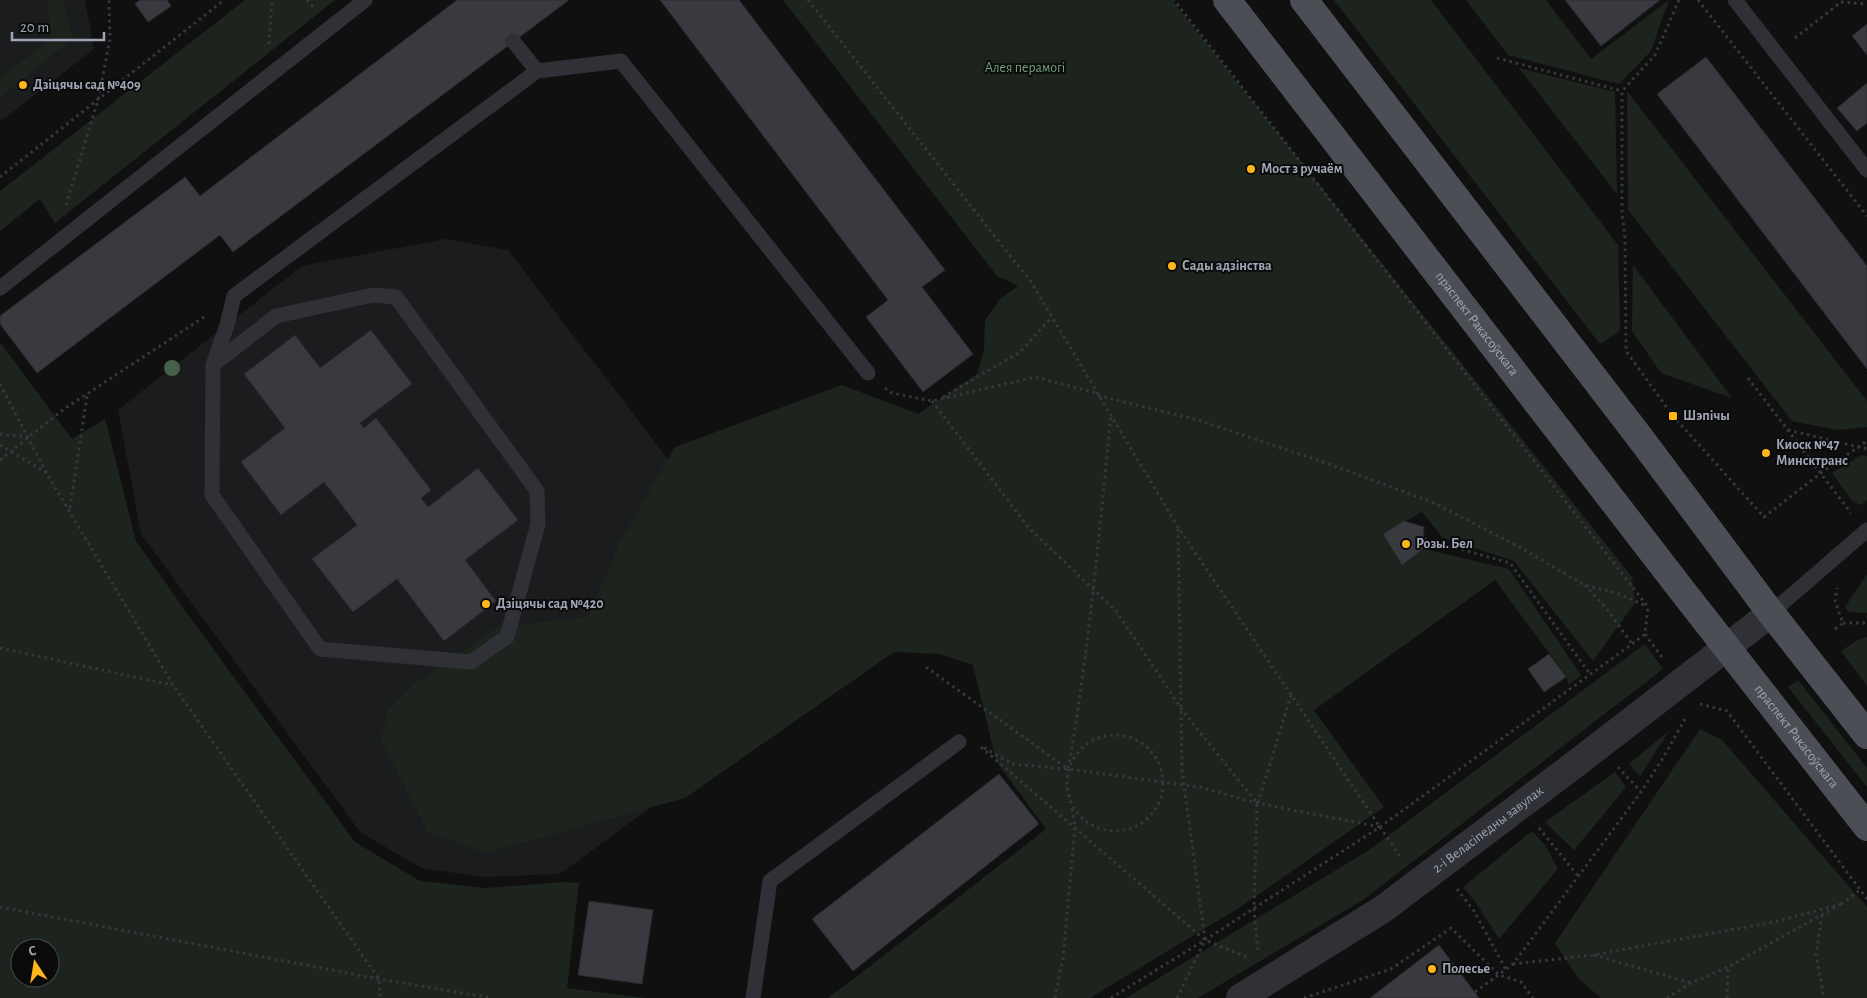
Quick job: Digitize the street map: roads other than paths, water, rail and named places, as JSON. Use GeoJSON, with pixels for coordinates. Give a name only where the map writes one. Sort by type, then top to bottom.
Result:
{"type":"FeatureCollection","features":[{"type":"Feature","properties":{"kind":"main road","name":"праспект Ракасоўскага"},"geometry":{"type":"LineString","coordinates":[[1227,0],[1867,827]]}},
{"type":"Feature","properties":{"kind":"main road"},"geometry":{"type":"LineString","coordinates":[[1304,0],[1771,613],[1867,735]]}},
{"type":"Feature","properties":{"kind":"street"},"geometry":{"type":"LineString","coordinates":[[1727,647],[1771,613]]}},
{"type":"Feature","properties":{"kind":"street","name":"2-і Веласіпедны завулак"},"geometry":{"type":"LineString","coordinates":[[1240,998],[1383,909],[1727,647]]}},
{"type":"Feature","properties":{"kind":"lane"},"geometry":{"type":"LineString","coordinates":[[0,288],[366,0]]}},
{"type":"Feature","properties":{"kind":"lane"},"geometry":{"type":"LineString","coordinates":[[1735,0],[1867,170]]}},
{"type":"Feature","properties":{"kind":"lane"},"geometry":{"type":"LineString","coordinates":[[513,41],[537,71]]}},
{"type":"Feature","properties":{"kind":"lane"},"geometry":{"type":"LineString","coordinates":[[212,365],[276,316],[373,295],[396,297],[537,491],[538,524],[508,636],[471,662],[320,649],[212,495],[212,365],[227,325],[234,296],[537,71],[621,61],[868,373]]}},
{"type":"Feature","properties":{"kind":"lane"},"geometry":{"type":"LineString","coordinates":[[1771,613],[1867,530]]}},
{"type":"Feature","properties":{"kind":"lane"},"geometry":{"type":"LineString","coordinates":[[753,998],[770,880],[960,742]]}},
{"type":"Feature","properties":{"kind":"place","name":"Дзіцячы сад №409"},"geometry":{"type":"Point","coordinates":[23,85]}},
{"type":"Feature","properties":{"kind":"place","name":"Мост з ручаём"},"geometry":{"type":"Point","coordinates":[1251,169]}},
{"type":"Feature","properties":{"kind":"place","name":"Сады адзінства"},"geometry":{"type":"Point","coordinates":[1172,266]}},
{"type":"Feature","properties":{"kind":"place","name":"Шэпічы"},"geometry":{"type":"Point","coordinates":[1673,416]}},
{"type":"Feature","properties":{"kind":"place","name":"Киоск №47 Минсктранс"},"geometry":{"type":"Point","coordinates":[1766,453]}},
{"type":"Feature","properties":{"kind":"place","name":"Розы. Бел"},"geometry":{"type":"Point","coordinates":[1406,544]}},
{"type":"Feature","properties":{"kind":"place","name":"Дзіцячы сад №420"},"geometry":{"type":"Point","coordinates":[486,604]}},
{"type":"Feature","properties":{"kind":"place","name":"Полесье"},"geometry":{"type":"Point","coordinates":[1432,969]}},
{"type":"Feature","properties":{"kind":"park label","name":"Алея перамогі"},"geometry":{"type":"Point","coordinates":[1025,68]}}]}
